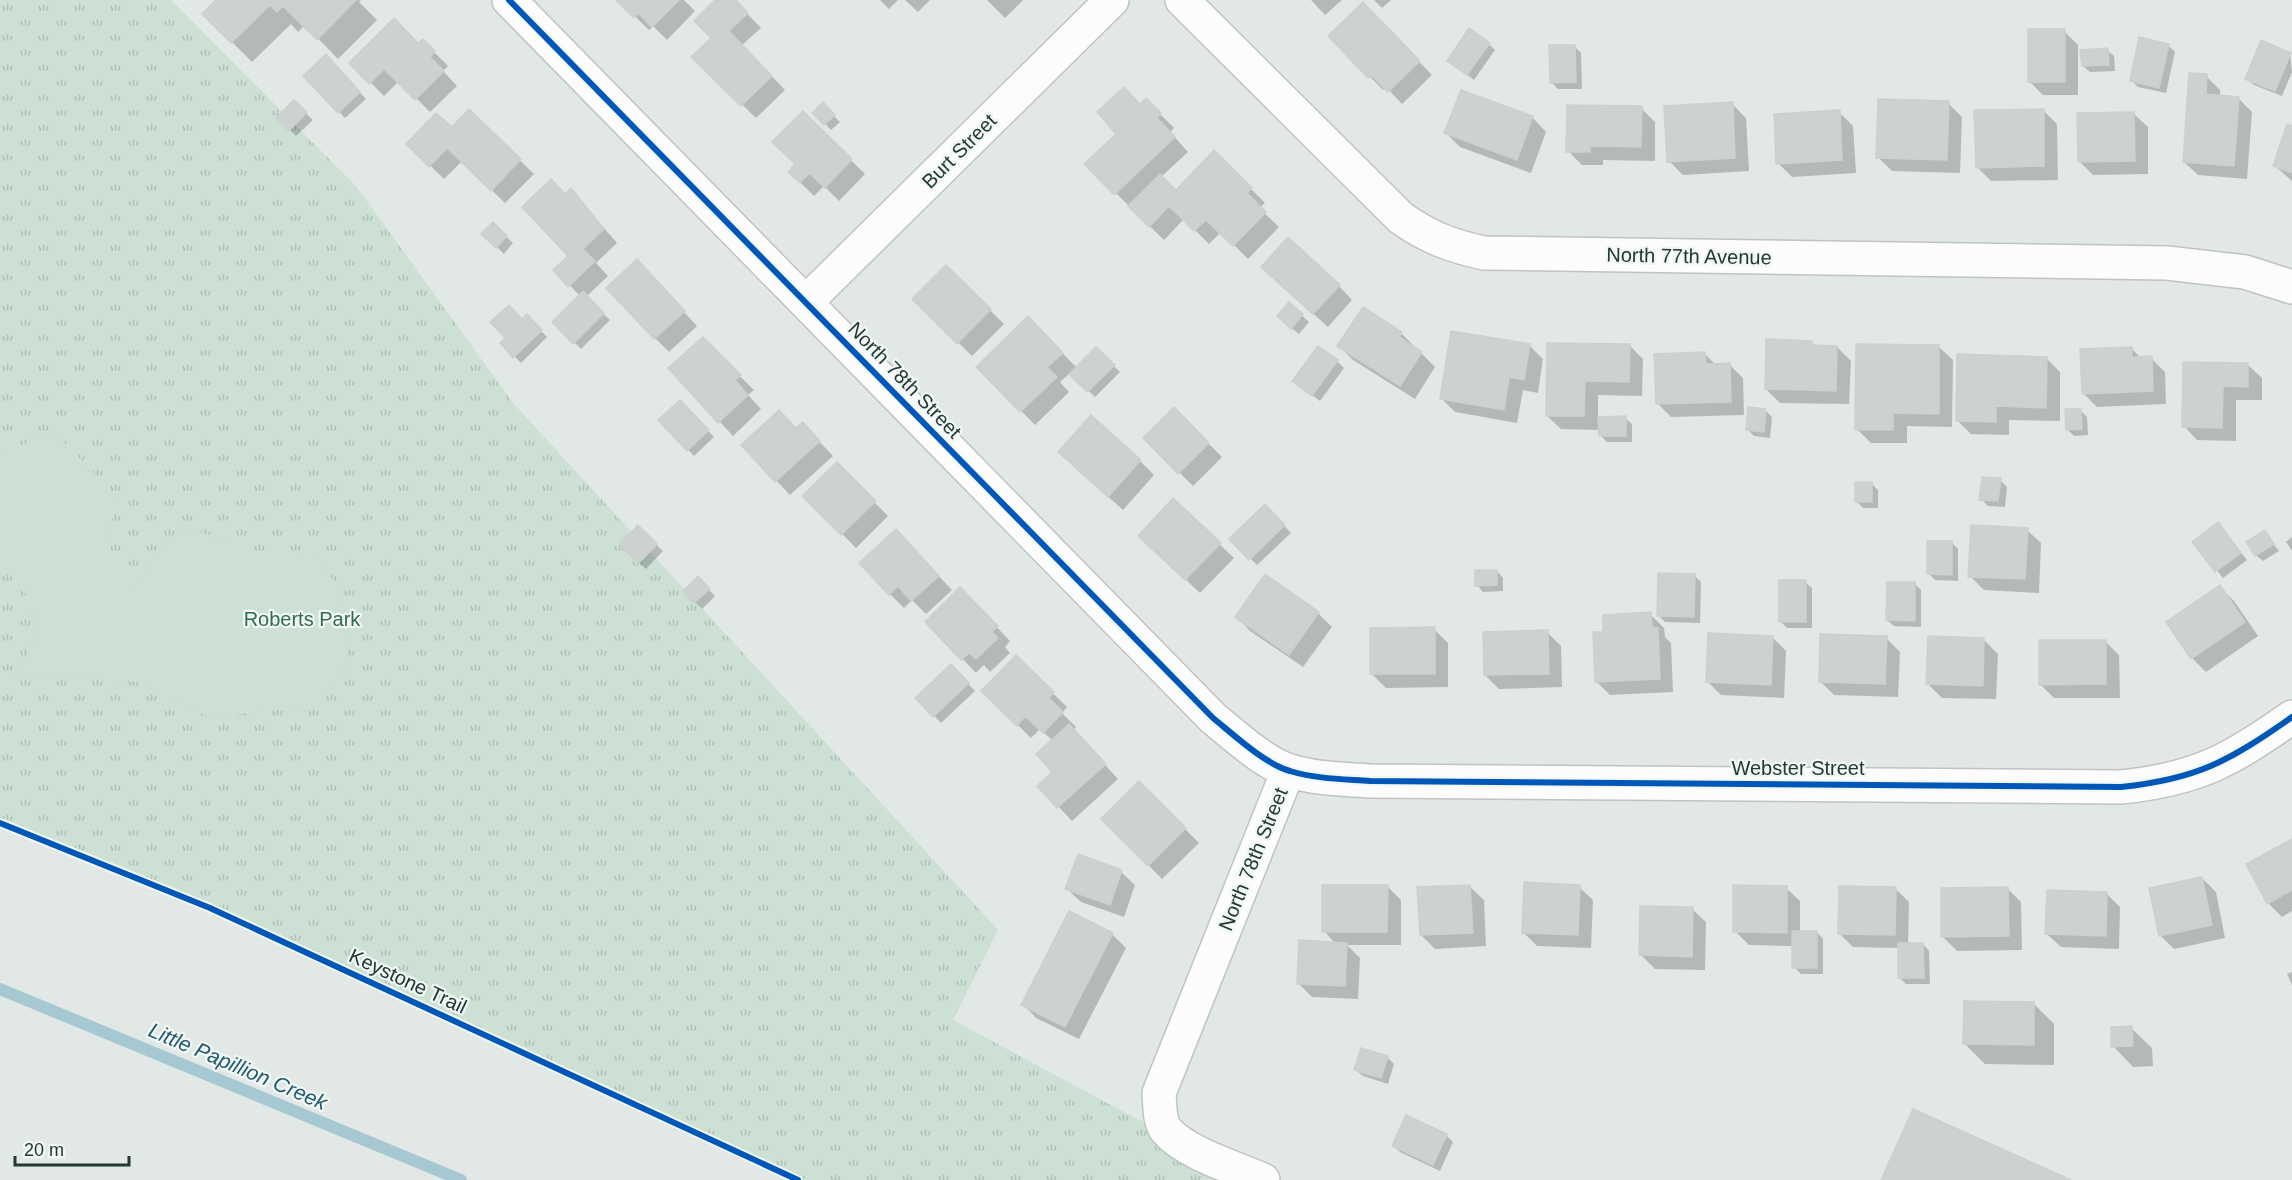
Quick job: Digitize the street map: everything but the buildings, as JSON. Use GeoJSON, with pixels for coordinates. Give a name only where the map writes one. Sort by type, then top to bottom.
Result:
{"type":"FeatureCollection","features":[{"type":"Feature","properties":{"kind":"street","name":"North 78th Street"},"geometry":{"type":"LineString","coordinates":[[509,0],[1213,718],[1248,746],[1288,771],[1159,1093],[1161,1119],[1166,1130],[1191,1148],[1263,1180]]}},
{"type":"Feature","properties":{"kind":"street","name":"Burt Street"},"geometry":{"type":"LineString","coordinates":[[806,302],[1112,0]]}},
{"type":"Feature","properties":{"kind":"street","name":"North 77th Avenue"},"geometry":{"type":"LineString","coordinates":[[1182,0],[1401,218],[1426,236],[1454,247],[1484,253],[2167,263],[2245,272],[2292,287]]}},
{"type":"Feature","properties":{"kind":"street","name":"Webster Street"},"geometry":{"type":"LineString","coordinates":[[1288,771],[1329,778],[1370,781],[2121,787],[2161,782],[2201,772],[2242,752],[2292,717]]}},
{"type":"Feature","properties":{"kind":"green space","name":"Roberts Park"},"geometry":{"type":"Polygon","coordinates":[[[0,0],[171,0],[356,186],[513,403],[998,930],[953,1020],[1191,1148],[1263,1180],[798,1180],[210,908],[0,823],[0,0]]]}},
{"type":"Feature","properties":{"kind":"green space"},"geometry":{"type":"Polygon","coordinates":[[[52,430],[113,493],[111,551],[131,591],[170,536],[200,532],[227,540],[257,555],[295,555],[322,560],[343,600],[348,662],[318,709],[282,707],[213,719],[141,682],[76,678],[13,680],[31,648],[34,620],[23,590],[9,574],[0,568],[0,457],[52,430]]]}},
{"type":"Feature","properties":{"kind":"waterway","name":"Little Papillion Creek"},"geometry":{"type":"LineString","coordinates":[[0,989],[461,1180]]}},
{"type":"Feature","properties":{"kind":"cycle path"},"geometry":{"type":"LineString","coordinates":[[509,0],[1213,718],[1250,748],[1280,767],[1310,776],[1370,781],[2121,787],[2171,779],[2212,766],[2250,745],[2292,717]]}},
{"type":"Feature","properties":{"kind":"cycle path","name":"Keystone Trail"},"geometry":{"type":"LineString","coordinates":[[0,823],[210,908],[798,1180]]}}]}
